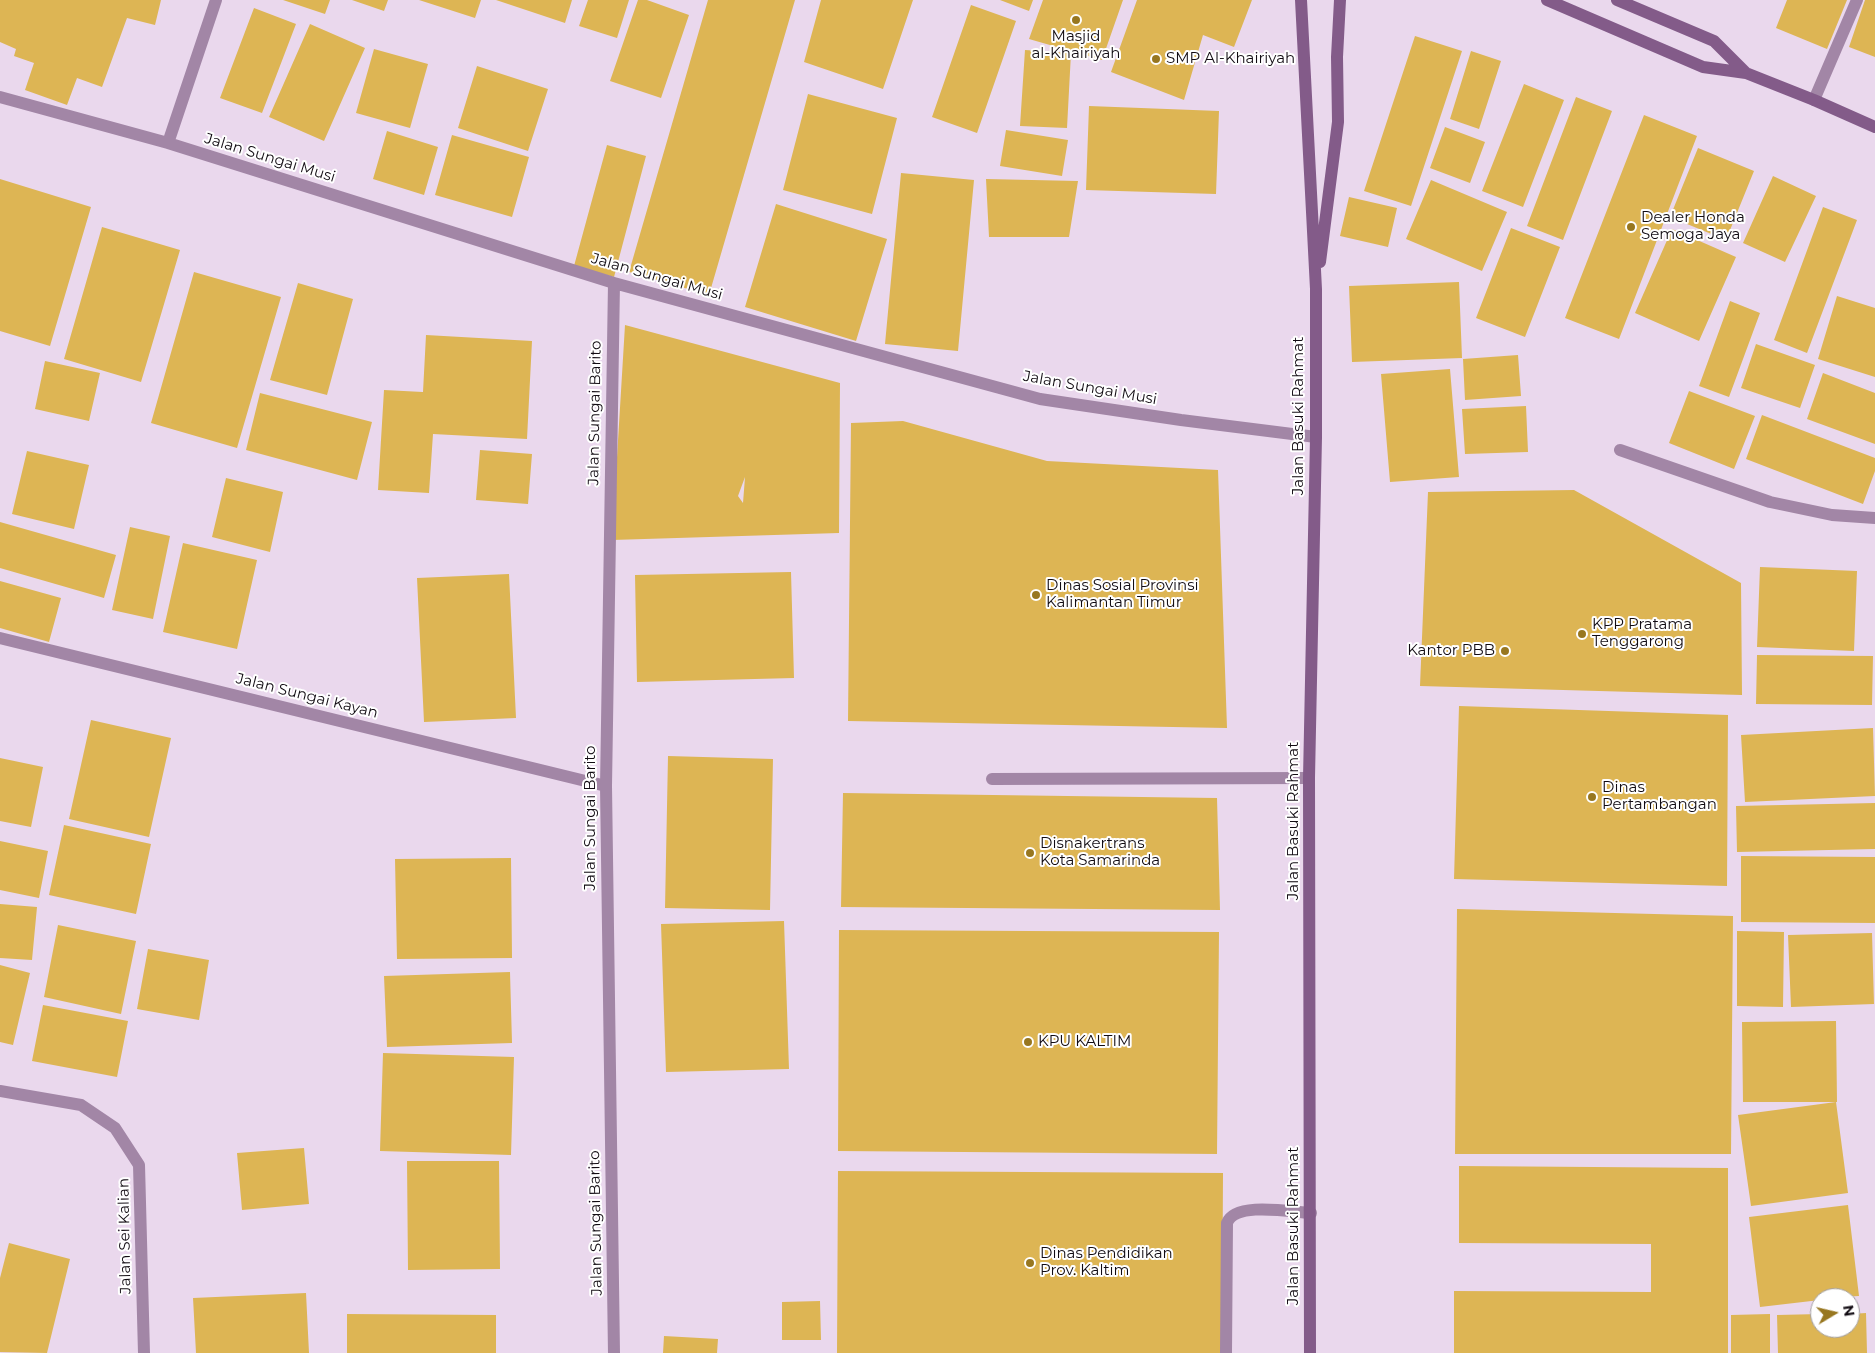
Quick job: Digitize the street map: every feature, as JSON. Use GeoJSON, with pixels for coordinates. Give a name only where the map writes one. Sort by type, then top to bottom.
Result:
{"type":"FeatureCollection","features":[{"type":"Feature","properties":{"kind":"street"},"geometry":{"type":"LineString","coordinates":[[168,143],[216,0]]}},
{"type":"Feature","properties":{"kind":"street","name":"Jalan Basuki Rahmat"},"geometry":{"type":"LineString","coordinates":[[1301,0],[1316,289],[1316,437],[1309,778],[1310,1353]]}},
{"type":"Feature","properties":{"kind":"street","name":"Jalan Basuki Rahmat"},"geometry":{"type":"LineString","coordinates":[[1316,289],[1338,122],[1337,57],[1340,0]]}},
{"type":"Feature","properties":{"kind":"street"},"geometry":{"type":"LineString","coordinates":[[1547,0],[1703,67],[1746,73],[1875,127]]}},
{"type":"Feature","properties":{"kind":"street"},"geometry":{"type":"LineString","coordinates":[[1617,0],[1714,41],[1746,73]]}},
{"type":"Feature","properties":{"kind":"street"},"geometry":{"type":"LineString","coordinates":[[1814,100],[1857,0]]}},
{"type":"Feature","properties":{"kind":"street","name":"Jalan Sungai Musi"},"geometry":{"type":"LineString","coordinates":[[0,97],[168,143],[614,283],[1040,399],[1316,437]]}},
{"type":"Feature","properties":{"kind":"street","name":"Jalan Sungai Barito"},"geometry":{"type":"LineString","coordinates":[[614,283],[606,786],[614,1353]]}},
{"type":"Feature","properties":{"kind":"street"},"geometry":{"type":"LineString","coordinates":[[1620,450],[1770,502],[1832,515],[1875,518]]}},
{"type":"Feature","properties":{"kind":"street","name":"Jalan Sungai Kayan"},"geometry":{"type":"LineString","coordinates":[[0,638],[606,786]]}},
{"type":"Feature","properties":{"kind":"street"},"geometry":{"type":"LineString","coordinates":[[992,779],[1309,778]]}},
{"type":"Feature","properties":{"kind":"street","name":"Jalan Sei Kalian"},"geometry":{"type":"LineString","coordinates":[[0,1091],[81,1105],[116,1128],[139,1165],[144,1353]]}},
{"type":"Feature","properties":{"kind":"street"},"geometry":{"type":"LineString","coordinates":[[1226,1353],[1227,1223],[1229,1217],[1238,1211],[1250,1209],[1311,1213]]}},
{"type":"Feature","properties":{"kind":"building"},"geometry":{"type":"Polygon","coordinates":[[[0,0],[161,0],[155,25],[127,18],[102,87],[77,78],[67,105],[25,90],[34,63],[14,56],[16,49],[0,42],[0,0]]]}},
{"type":"Feature","properties":{"kind":"building"},"geometry":{"type":"Polygon","coordinates":[[[283,0],[330,0],[325,14],[283,0]]]}},
{"type":"Feature","properties":{"kind":"building"},"geometry":{"type":"Polygon","coordinates":[[[352,0],[388,0],[384,11],[352,0]]]}},
{"type":"Feature","properties":{"kind":"building"},"geometry":{"type":"Polygon","coordinates":[[[419,0],[481,0],[475,18],[419,0]]]}},
{"type":"Feature","properties":{"kind":"building"},"geometry":{"type":"Polygon","coordinates":[[[496,0],[572,0],[565,23],[496,0]]]}},
{"type":"Feature","properties":{"kind":"building"},"geometry":{"type":"Polygon","coordinates":[[[588,0],[629,0],[617,38],[579,26],[588,0]]]}},
{"type":"Feature","properties":{"kind":"building"},"geometry":{"type":"Polygon","coordinates":[[[638,0],[647,0],[689,15],[661,98],[610,81],[638,0]]]}},
{"type":"Feature","properties":{"kind":"building"},"geometry":{"type":"Polygon","coordinates":[[[708,0],[795,0],[709,295],[629,272],[708,0]]]}},
{"type":"Feature","properties":{"kind":"building"},"geometry":{"type":"Polygon","coordinates":[[[821,0],[913,0],[883,89],[804,62],[821,0]]]}},
{"type":"Feature","properties":{"kind":"building"},"geometry":{"type":"Polygon","coordinates":[[[1000,0],[1033,0],[1029,11],[1000,0]]]}},
{"type":"Feature","properties":{"kind":"building","name":"Masjid al-Khairiyah"},"geometry":{"type":"Polygon","coordinates":[[[1043,0],[1123,0],[1102,60],[1029,39],[1043,0]]]}},
{"type":"Feature","properties":{"kind":"building","name":"SMP Al-Khairiyah"},"geometry":{"type":"Polygon","coordinates":[[[1137,0],[1252,0],[1234,47],[1203,35],[1184,100],[1111,72],[1137,0]]]}},
{"type":"Feature","properties":{"kind":"building"},"geometry":{"type":"Polygon","coordinates":[[[1787,0],[1847,0],[1827,49],[1776,28],[1787,0]]]}},
{"type":"Feature","properties":{"kind":"building"},"geometry":{"type":"Polygon","coordinates":[[[1865,0],[1875,0],[1875,57],[1849,47],[1865,0]]]}},
{"type":"Feature","properties":{"kind":"building"},"geometry":{"type":"Polygon","coordinates":[[[971,5],[1016,21],[977,133],[932,117],[971,5]]]}},
{"type":"Feature","properties":{"kind":"building"},"geometry":{"type":"Polygon","coordinates":[[[254,8],[296,24],[262,113],[220,98],[254,8]]]}},
{"type":"Feature","properties":{"kind":"building"},"geometry":{"type":"Polygon","coordinates":[[[310,24],[365,48],[324,141],[269,117],[310,24]]]}},
{"type":"Feature","properties":{"kind":"building"},"geometry":{"type":"Polygon","coordinates":[[[1415,36],[1462,51],[1411,206],[1364,191],[1415,36]]]}},
{"type":"Feature","properties":{"kind":"building"},"geometry":{"type":"Polygon","coordinates":[[[374,49],[428,64],[410,128],[356,113],[374,49]]]}},
{"type":"Feature","properties":{"kind":"building"},"geometry":{"type":"Polygon","coordinates":[[[1025,50],[1071,53],[1067,128],[1020,126],[1025,50]]]}},
{"type":"Feature","properties":{"kind":"building"},"geometry":{"type":"Polygon","coordinates":[[[1471,51],[1501,61],[1479,129],[1450,119],[1471,51]]]}},
{"type":"Feature","properties":{"kind":"building"},"geometry":{"type":"Polygon","coordinates":[[[477,66],[548,89],[528,151],[458,128],[477,66]]]}},
{"type":"Feature","properties":{"kind":"building"},"geometry":{"type":"Polygon","coordinates":[[[1524,84],[1564,100],[1523,207],[1482,191],[1524,84]]]}},
{"type":"Feature","properties":{"kind":"building"},"geometry":{"type":"Polygon","coordinates":[[[808,94],[897,118],[872,214],[783,190],[808,94]]]}},
{"type":"Feature","properties":{"kind":"building"},"geometry":{"type":"Polygon","coordinates":[[[1576,97],[1612,111],[1563,240],[1527,226],[1576,97]]]}},
{"type":"Feature","properties":{"kind":"building"},"geometry":{"type":"Polygon","coordinates":[[[1089,106],[1219,111],[1216,194],[1086,190],[1089,106]]]}},
{"type":"Feature","properties":{"kind":"building","name":"Dealer Honda Semoga Jaya"},"geometry":{"type":"Polygon","coordinates":[[[1644,115],[1697,136],[1619,339],[1565,318],[1644,115]]]}},
{"type":"Feature","properties":{"kind":"building"},"geometry":{"type":"Polygon","coordinates":[[[1445,127],[1485,142],[1470,183],[1430,168],[1445,127]]]}},
{"type":"Feature","properties":{"kind":"building"},"geometry":{"type":"Polygon","coordinates":[[[1006,130],[1068,140],[1062,176],[1000,166],[1006,130]]]}},
{"type":"Feature","properties":{"kind":"building"},"geometry":{"type":"Polygon","coordinates":[[[387,131],[438,147],[424,195],[373,179],[387,131]]]}},
{"type":"Feature","properties":{"kind":"building"},"geometry":{"type":"Polygon","coordinates":[[[452,135],[529,157],[512,217],[435,195],[452,135]]]}},
{"type":"Feature","properties":{"kind":"building"},"geometry":{"type":"Polygon","coordinates":[[[607,145],[646,156],[614,277],[574,266],[607,145]]]}},
{"type":"Feature","properties":{"kind":"building"},"geometry":{"type":"Polygon","coordinates":[[[1698,148],[1754,171],[1726,240],[1670,217],[1698,148]]]}},
{"type":"Feature","properties":{"kind":"building"},"geometry":{"type":"Polygon","coordinates":[[[901,173],[974,180],[958,351],[885,344],[901,173]]]}},
{"type":"Feature","properties":{"kind":"building"},"geometry":{"type":"Polygon","coordinates":[[[1773,176],[1816,196],[1785,262],[1743,243],[1773,176]]]}},
{"type":"Feature","properties":{"kind":"building"},"geometry":{"type":"Polygon","coordinates":[[[0,179],[91,207],[50,346],[0,331],[0,179]]]}},
{"type":"Feature","properties":{"kind":"building"},"geometry":{"type":"Polygon","coordinates":[[[986,179],[1078,181],[1069,237],[989,237],[986,179]]]}},
{"type":"Feature","properties":{"kind":"building"},"geometry":{"type":"Polygon","coordinates":[[[1431,180],[1507,212],[1482,271],[1406,239],[1431,180]]]}},
{"type":"Feature","properties":{"kind":"building"},"geometry":{"type":"Polygon","coordinates":[[[1349,197],[1397,208],[1388,247],[1340,236],[1349,197]]]}},
{"type":"Feature","properties":{"kind":"building"},"geometry":{"type":"Polygon","coordinates":[[[776,204],[887,239],[856,341],[745,307],[776,204]]]}},
{"type":"Feature","properties":{"kind":"building"},"geometry":{"type":"Polygon","coordinates":[[[1823,207],[1857,220],[1807,353],[1774,340],[1823,207]]]}},
{"type":"Feature","properties":{"kind":"building"},"geometry":{"type":"Polygon","coordinates":[[[102,227],[180,250],[141,382],[64,359],[102,227]]]}},
{"type":"Feature","properties":{"kind":"building"},"geometry":{"type":"Polygon","coordinates":[[[1511,228],[1560,247],[1525,337],[1476,318],[1511,228]]]}},
{"type":"Feature","properties":{"kind":"building"},"geometry":{"type":"Polygon","coordinates":[[[1672,229],[1736,257],[1699,341],[1635,313],[1672,229]]]}},
{"type":"Feature","properties":{"kind":"building"},"geometry":{"type":"Polygon","coordinates":[[[194,272],[281,297],[237,448],[151,423],[194,272]]]}},
{"type":"Feature","properties":{"kind":"building"},"geometry":{"type":"Polygon","coordinates":[[[1459,282],[1462,358],[1352,362],[1349,286],[1459,282]]]}},
{"type":"Feature","properties":{"kind":"building"},"geometry":{"type":"Polygon","coordinates":[[[298,283],[353,299],[327,395],[270,380],[298,283]]]}},
{"type":"Feature","properties":{"kind":"building"},"geometry":{"type":"Polygon","coordinates":[[[1837,296],[1875,308],[1875,377],[1818,359],[1837,296]]]}},
{"type":"Feature","properties":{"kind":"building"},"geometry":{"type":"Polygon","coordinates":[[[1730,301],[1760,313],[1729,397],[1699,386],[1730,301]]]}},
{"type":"Feature","properties":{"kind":"building"},"geometry":{"type":"Polygon","coordinates":[[[625,325],[840,383],[839,533],[612,540],[625,325]],[[745,477],[738,496],[743,503],[745,477]]]}},
{"type":"Feature","properties":{"kind":"building"},"geometry":{"type":"Polygon","coordinates":[[[426,335],[532,341],[527,439],[433,434],[429,493],[378,490],[384,390],[423,392],[426,335]]]}},
{"type":"Feature","properties":{"kind":"building"},"geometry":{"type":"Polygon","coordinates":[[[1756,344],[1815,365],[1800,408],[1741,388],[1756,344]]]}},
{"type":"Feature","properties":{"kind":"building"},"geometry":{"type":"Polygon","coordinates":[[[1518,355],[1521,396],[1465,400],[1463,359],[1518,355]]]}},
{"type":"Feature","properties":{"kind":"building"},"geometry":{"type":"Polygon","coordinates":[[[45,361],[100,373],[89,421],[35,409],[45,361]]]}},
{"type":"Feature","properties":{"kind":"building"},"geometry":{"type":"Polygon","coordinates":[[[1450,369],[1459,477],[1390,482],[1381,374],[1450,369]]]}},
{"type":"Feature","properties":{"kind":"building"},"geometry":{"type":"Polygon","coordinates":[[[1823,373],[1875,393],[1875,444],[1807,419],[1823,373]]]}},
{"type":"Feature","properties":{"kind":"building"},"geometry":{"type":"Polygon","coordinates":[[[1689,391],[1755,416],[1734,469],[1669,443],[1689,391]]]}},
{"type":"Feature","properties":{"kind":"building"},"geometry":{"type":"Polygon","coordinates":[[[260,393],[372,422],[357,480],[246,450],[260,393]]]}},
{"type":"Feature","properties":{"kind":"building"},"geometry":{"type":"Polygon","coordinates":[[[1526,406],[1528,452],[1465,454],[1462,409],[1526,406]]]}},
{"type":"Feature","properties":{"kind":"building"},"geometry":{"type":"Polygon","coordinates":[[[1762,415],[1875,458],[1875,471],[1863,504],[1746,459],[1762,415]]]}},
{"type":"Feature","properties":{"kind":"building","name":"Dinas Sosial Provinsi Kalimantan Timur"},"geometry":{"type":"Polygon","coordinates":[[[903,421],[1047,461],[1218,470],[1227,728],[848,721],[851,423],[903,421]]]}},
{"type":"Feature","properties":{"kind":"building"},"geometry":{"type":"Polygon","coordinates":[[[480,450],[532,454],[528,504],[476,500],[480,450]]]}},
{"type":"Feature","properties":{"kind":"building"},"geometry":{"type":"Polygon","coordinates":[[[27,451],[89,465],[74,529],[12,514],[27,451]]]}},
{"type":"Feature","properties":{"kind":"building"},"geometry":{"type":"Polygon","coordinates":[[[226,478],[283,492],[270,552],[212,537],[226,478]]]}},
{"type":"Feature","properties":{"kind":"building","name":"KPP Pratama Tenggarong"},"geometry":{"type":"Polygon","coordinates":[[[1574,490],[1741,583],[1742,695],[1420,686],[1428,492],[1574,490]]]}},
{"type":"Feature","properties":{"kind":"building"},"geometry":{"type":"Polygon","coordinates":[[[0,522],[116,555],[104,598],[0,568],[0,522]]]}},
{"type":"Feature","properties":{"kind":"building"},"geometry":{"type":"Polygon","coordinates":[[[130,527],[170,536],[153,619],[112,610],[130,527]]]}},
{"type":"Feature","properties":{"kind":"building"},"geometry":{"type":"Polygon","coordinates":[[[183,543],[257,560],[237,649],[163,632],[183,543]]]}},
{"type":"Feature","properties":{"kind":"building"},"geometry":{"type":"Polygon","coordinates":[[[1760,567],[1857,571],[1854,651],[1757,647],[1760,567]]]}},
{"type":"Feature","properties":{"kind":"building"},"geometry":{"type":"Polygon","coordinates":[[[791,572],[794,678],[637,682],[635,575],[791,572]]]}},
{"type":"Feature","properties":{"kind":"building"},"geometry":{"type":"Polygon","coordinates":[[[509,574],[516,718],[424,722],[417,578],[509,574]]]}},
{"type":"Feature","properties":{"kind":"building"},"geometry":{"type":"Polygon","coordinates":[[[0,581],[61,598],[49,642],[0,628],[0,581]]]}},
{"type":"Feature","properties":{"kind":"building"},"geometry":{"type":"Polygon","coordinates":[[[1757,655],[1873,656],[1872,705],[1756,704],[1757,655]]]}},
{"type":"Feature","properties":{"kind":"building","name":"Dinas Pertambangan"},"geometry":{"type":"Polygon","coordinates":[[[1459,706],[1728,715],[1727,886],[1454,879],[1459,706]]]}},
{"type":"Feature","properties":{"kind":"building"},"geometry":{"type":"Polygon","coordinates":[[[91,720],[171,738],[149,837],[69,819],[91,720]]]}},
{"type":"Feature","properties":{"kind":"building"},"geometry":{"type":"Polygon","coordinates":[[[1873,728],[1875,796],[1745,802],[1741,735],[1873,728]]]}},
{"type":"Feature","properties":{"kind":"building"},"geometry":{"type":"Polygon","coordinates":[[[668,756],[773,759],[770,910],[665,908],[668,756]]]}},
{"type":"Feature","properties":{"kind":"building"},"geometry":{"type":"Polygon","coordinates":[[[0,758],[43,767],[31,827],[0,821],[0,758]]]}},
{"type":"Feature","properties":{"kind":"building","name":"Disnakertrans Kota Samarinda"},"geometry":{"type":"Polygon","coordinates":[[[843,793],[1217,798],[1220,910],[841,907],[843,793]]]}},
{"type":"Feature","properties":{"kind":"building"},"geometry":{"type":"Polygon","coordinates":[[[1875,803],[1875,849],[1737,852],[1736,806],[1875,803]]]}},
{"type":"Feature","properties":{"kind":"building"},"geometry":{"type":"Polygon","coordinates":[[[64,825],[151,844],[136,914],[49,895],[64,825]]]}},
{"type":"Feature","properties":{"kind":"building"},"geometry":{"type":"Polygon","coordinates":[[[0,841],[48,851],[39,898],[0,890],[0,841]]]}},
{"type":"Feature","properties":{"kind":"building"},"geometry":{"type":"Polygon","coordinates":[[[1741,856],[1875,857],[1875,923],[1741,922],[1741,856]]]}},
{"type":"Feature","properties":{"kind":"building"},"geometry":{"type":"Polygon","coordinates":[[[511,858],[512,958],[397,959],[395,859],[511,858]]]}},
{"type":"Feature","properties":{"kind":"building"},"geometry":{"type":"Polygon","coordinates":[[[0,904],[37,907],[32,960],[0,958],[0,904]]]}},
{"type":"Feature","properties":{"kind":"building"},"geometry":{"type":"Polygon","coordinates":[[[1457,909],[1733,916],[1731,1154],[1455,1154],[1457,909]]]}},
{"type":"Feature","properties":{"kind":"building"},"geometry":{"type":"Polygon","coordinates":[[[784,921],[789,1069],[666,1072],[661,924],[784,921]]]}},
{"type":"Feature","properties":{"kind":"building"},"geometry":{"type":"Polygon","coordinates":[[[58,925],[136,941],[121,1014],[44,997],[58,925]]]}},
{"type":"Feature","properties":{"kind":"building","name":"KPU KALTIM"},"geometry":{"type":"Polygon","coordinates":[[[839,930],[1219,932],[1217,1154],[838,1151],[839,930]]]}},
{"type":"Feature","properties":{"kind":"building"},"geometry":{"type":"Polygon","coordinates":[[[1737,931],[1784,932],[1783,1007],[1737,1006],[1737,931]]]}},
{"type":"Feature","properties":{"kind":"building"},"geometry":{"type":"Polygon","coordinates":[[[1872,933],[1874,1004],[1791,1007],[1788,935],[1872,933]]]}},
{"type":"Feature","properties":{"kind":"building"},"geometry":{"type":"Polygon","coordinates":[[[148,949],[209,960],[199,1020],[137,1009],[148,949]]]}},
{"type":"Feature","properties":{"kind":"building"},"geometry":{"type":"Polygon","coordinates":[[[0,965],[30,973],[13,1045],[0,1042],[0,965]]]}},
{"type":"Feature","properties":{"kind":"building"},"geometry":{"type":"Polygon","coordinates":[[[510,972],[512,1043],[387,1047],[384,976],[510,972]]]}},
{"type":"Feature","properties":{"kind":"building"},"geometry":{"type":"Polygon","coordinates":[[[43,1005],[128,1021],[117,1077],[32,1061],[43,1005]]]}},
{"type":"Feature","properties":{"kind":"building"},"geometry":{"type":"Polygon","coordinates":[[[1836,1021],[1837,1102],[1743,1102],[1742,1022],[1836,1021]]]}},
{"type":"Feature","properties":{"kind":"building"},"geometry":{"type":"Polygon","coordinates":[[[383,1053],[514,1057],[511,1155],[380,1151],[383,1053]]]}},
{"type":"Feature","properties":{"kind":"building"},"geometry":{"type":"Polygon","coordinates":[[[1836,1102],[1848,1193],[1751,1206],[1738,1115],[1836,1102]]]}},
{"type":"Feature","properties":{"kind":"building"},"geometry":{"type":"Polygon","coordinates":[[[304,1148],[309,1204],[242,1210],[237,1153],[304,1148]]]}},
{"type":"Feature","properties":{"kind":"building"},"geometry":{"type":"Polygon","coordinates":[[[407,1161],[499,1161],[500,1269],[408,1270],[407,1161]]]}},
{"type":"Feature","properties":{"kind":"building"},"geometry":{"type":"Polygon","coordinates":[[[1459,1166],[1728,1168],[1728,1353],[1454,1353],[1454,1291],[1651,1292],[1651,1244],[1459,1243],[1459,1166]]]}},
{"type":"Feature","properties":{"kind":"building","name":"Dinas Pendidikan Prov. Kaltim"},"geometry":{"type":"Polygon","coordinates":[[[838,1171],[1223,1173],[1222,1353],[837,1353],[838,1171]]]}},
{"type":"Feature","properties":{"kind":"building"},"geometry":{"type":"Polygon","coordinates":[[[1848,1205],[1858,1288],[1810,1288],[1810,1301],[1760,1307],[1749,1217],[1848,1205]]]}},
{"type":"Feature","properties":{"kind":"building"},"geometry":{"type":"Polygon","coordinates":[[[9,1243],[70,1259],[47,1353],[0,1352],[0,1278],[9,1243]]]}},
{"type":"Feature","properties":{"kind":"building"},"geometry":{"type":"Polygon","coordinates":[[[306,1293],[309,1353],[196,1353],[193,1298],[306,1293]]]}},
{"type":"Feature","properties":{"kind":"building"},"geometry":{"type":"Polygon","coordinates":[[[820,1301],[821,1340],[782,1340],[782,1302],[820,1301]]]}},
{"type":"Feature","properties":{"kind":"building"},"geometry":{"type":"Polygon","coordinates":[[[1860,1313],[1866,1313],[1867,1353],[1778,1353],[1777,1315],[1810,1314],[1810,1338],[1860,1338],[1860,1313]]]}},
{"type":"Feature","properties":{"kind":"building"},"geometry":{"type":"Polygon","coordinates":[[[347,1314],[496,1315],[496,1353],[347,1353],[347,1314]]]}},
{"type":"Feature","properties":{"kind":"building"},"geometry":{"type":"Polygon","coordinates":[[[1770,1314],[1770,1353],[1731,1353],[1731,1315],[1770,1314]]]}},
{"type":"Feature","properties":{"kind":"building"},"geometry":{"type":"Polygon","coordinates":[[[664,1336],[718,1339],[717,1353],[663,1353],[664,1336]]]}},
{"type":"Feature","properties":{"kind":"place","name":"Masjid al-Khairiyah"},"geometry":{"type":"Point","coordinates":[1076,20]}},
{"type":"Feature","properties":{"kind":"place","name":"SMP Al-Khairiyah"},"geometry":{"type":"Point","coordinates":[1156,59]}},
{"type":"Feature","properties":{"kind":"place","name":"Dealer Honda Semoga Jaya"},"geometry":{"type":"Point","coordinates":[1631,227]}},
{"type":"Feature","properties":{"kind":"place","name":"Dinas Sosial Provinsi Kalimantan Timur"},"geometry":{"type":"Point","coordinates":[1036,595]}},
{"type":"Feature","properties":{"kind":"place","name":"KPP Pratama Tenggarong"},"geometry":{"type":"Point","coordinates":[1582,634]}},
{"type":"Feature","properties":{"kind":"place","name":"Kantor PBB"},"geometry":{"type":"Point","coordinates":[1505,651]}},
{"type":"Feature","properties":{"kind":"place","name":"Dinas Pertambangan"},"geometry":{"type":"Point","coordinates":[1592,797]}},
{"type":"Feature","properties":{"kind":"place","name":"Disnakertrans Kota Samarinda"},"geometry":{"type":"Point","coordinates":[1030,853]}},
{"type":"Feature","properties":{"kind":"place","name":"KPU KALTIM"},"geometry":{"type":"Point","coordinates":[1028,1042]}},
{"type":"Feature","properties":{"kind":"place","name":"Dinas Pendidikan Prov. Kaltim"},"geometry":{"type":"Point","coordinates":[1030,1263]}}]}
